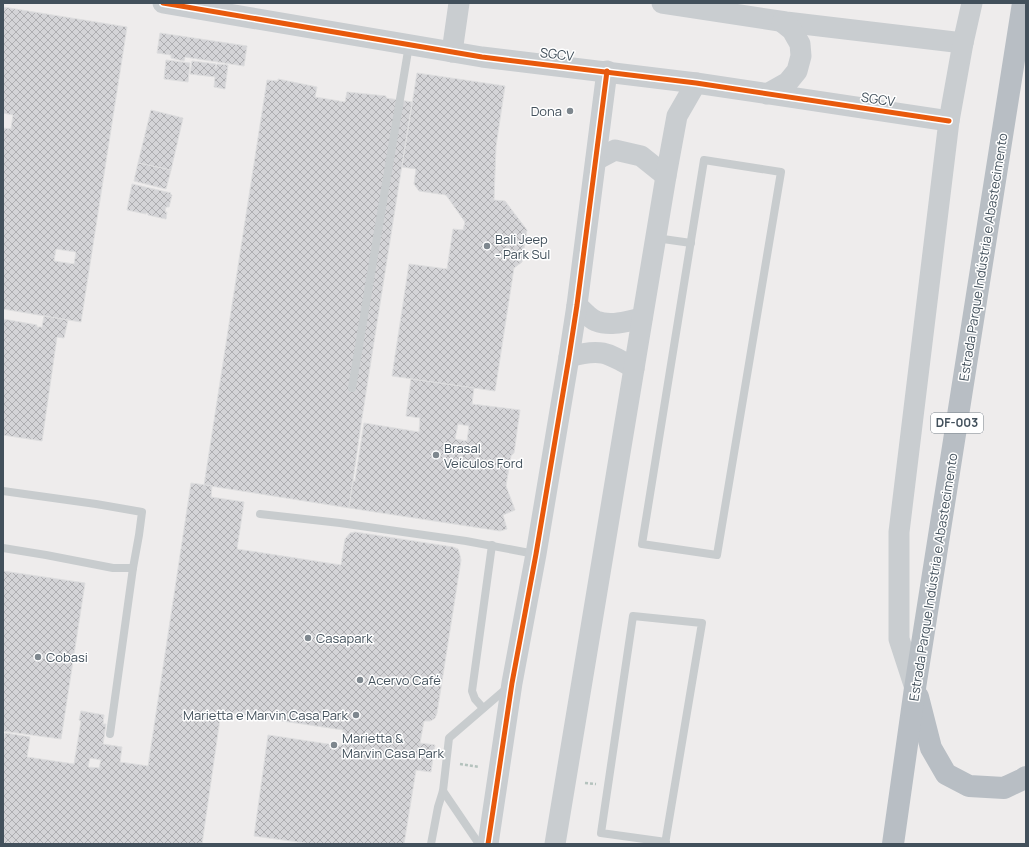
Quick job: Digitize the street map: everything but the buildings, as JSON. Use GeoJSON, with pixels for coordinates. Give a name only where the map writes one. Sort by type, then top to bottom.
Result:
{"type":"FeatureCollection","features":[{"type":"Feature","properties":{"kind":"highway","name":"Estrada Parque Indústria e Abastecimento"},"geometry":{"type":"LineString","coordinates":[[893,844],[915,688],[1023,3]]}},
{"type":"Feature","properties":{"kind":"highway"},"geometry":{"type":"LineString","coordinates":[[915,688],[931,748],[946,774],[969,786],[1004,788],[1026,776]]}},
{"type":"Feature","properties":{"kind":"street","name":"SGCV"},"geometry":{"type":"LineString","coordinates":[[163,3],[452,52],[696,83],[949,121]]}},
{"type":"Feature","properties":{"kind":"street"},"geometry":{"type":"LineString","coordinates":[[452,52],[459,3]]}},
{"type":"Feature","properties":{"kind":"street"},"geometry":{"type":"LineString","coordinates":[[915,688],[899,639],[899,532],[949,121],[963,42],[972,3]]}},
{"type":"Feature","properties":{"kind":"street"},"geometry":{"type":"LineString","coordinates":[[675,4],[782,22],[963,42]]}},
{"type":"Feature","properties":{"kind":"street"},"geometry":{"type":"LineString","coordinates":[[767,94],[788,82],[797,71],[801,56],[800,44],[792,30],[782,22]]}},
{"type":"Feature","properties":{"kind":"street"},"geometry":{"type":"LineString","coordinates":[[488,844],[512,683],[536,554],[569,357],[607,72]]}},
{"type":"Feature","properties":{"kind":"street"},"geometry":{"type":"LineString","coordinates":[[555,844],[677,116],[696,83]]}},
{"type":"Feature","properties":{"kind":"street"},"geometry":{"type":"LineString","coordinates":[[596,160],[615,150],[640,156],[666,176]]}},
{"type":"Feature","properties":{"kind":"street"},"geometry":{"type":"LineString","coordinates":[[577,305],[595,321],[607,324],[620,323],[642,318]]}},
{"type":"Feature","properties":{"kind":"street"},"geometry":{"type":"LineString","coordinates":[[569,357],[583,353],[601,352],[614,356],[634,368]]}},
{"type":"Feature","properties":{"kind":"lane"},"geometry":{"type":"LineString","coordinates":[[352,388],[409,44]]}},
{"type":"Feature","properties":{"kind":"lane"},"geometry":{"type":"LineString","coordinates":[[704,160],[781,172],[717,555],[642,544],[691,243],[704,160]]}},
{"type":"Feature","properties":{"kind":"lane"},"geometry":{"type":"LineString","coordinates":[[656,238],[691,243]]}},
{"type":"Feature","properties":{"kind":"lane"},"geometry":{"type":"LineString","coordinates":[[3,491],[142,512],[110,734]]}},
{"type":"Feature","properties":{"kind":"lane"},"geometry":{"type":"LineString","coordinates":[[260,514],[348,524],[466,541],[536,554]]}},
{"type":"Feature","properties":{"kind":"lane"},"geometry":{"type":"LineString","coordinates":[[483,708],[475,699],[472,691],[492,545]]}},
{"type":"Feature","properties":{"kind":"lane"},"geometry":{"type":"LineString","coordinates":[[3,548],[113,568],[133,568]]}},
{"type":"Feature","properties":{"kind":"lane"},"geometry":{"type":"LineString","coordinates":[[633,616],[702,623],[666,843],[601,833],[633,616]]}},
{"type":"Feature","properties":{"kind":"lane"},"geometry":{"type":"LineString","coordinates":[[430,844],[438,807],[444,791],[448,738],[512,683]]}},
{"type":"Feature","properties":{"kind":"lane"},"geometry":{"type":"LineString","coordinates":[[444,791],[479,844]]}},
{"type":"Feature","properties":{"kind":"path"},"geometry":{"type":"LineString","coordinates":[[446,762],[499,771]]}},
{"type":"Feature","properties":{"kind":"cycle path"},"geometry":{"type":"LineString","coordinates":[[163,3],[482,57],[696,83],[949,121]]}},
{"type":"Feature","properties":{"kind":"cycle path"},"geometry":{"type":"LineString","coordinates":[[488,844],[512,683],[536,554],[569,357],[607,71]]}},
{"type":"Feature","properties":{"kind":"place","name":"Dona"},"geometry":{"type":"Point","coordinates":[570,111]}},
{"type":"Feature","properties":{"kind":"place","name":"Bali Jeep - Park Sul"},"geometry":{"type":"Point","coordinates":[487,246]}},
{"type":"Feature","properties":{"kind":"place","name":"Brasal Veículos Ford"},"geometry":{"type":"Point","coordinates":[436,455]}},
{"type":"Feature","properties":{"kind":"place","name":"Casapark"},"geometry":{"type":"Point","coordinates":[308,638]}},
{"type":"Feature","properties":{"kind":"place","name":"Cobasi"},"geometry":{"type":"Point","coordinates":[38,657]}},
{"type":"Feature","properties":{"kind":"place","name":"Acervo Café"},"geometry":{"type":"Point","coordinates":[360,680]}},
{"type":"Feature","properties":{"kind":"place","name":"Marietta e Marvin Casa Park"},"geometry":{"type":"Point","coordinates":[356,715]}},
{"type":"Feature","properties":{"kind":"place","name":"Marietta & Marvin Casa Park"},"geometry":{"type":"Point","coordinates":[334,745]}}]}
